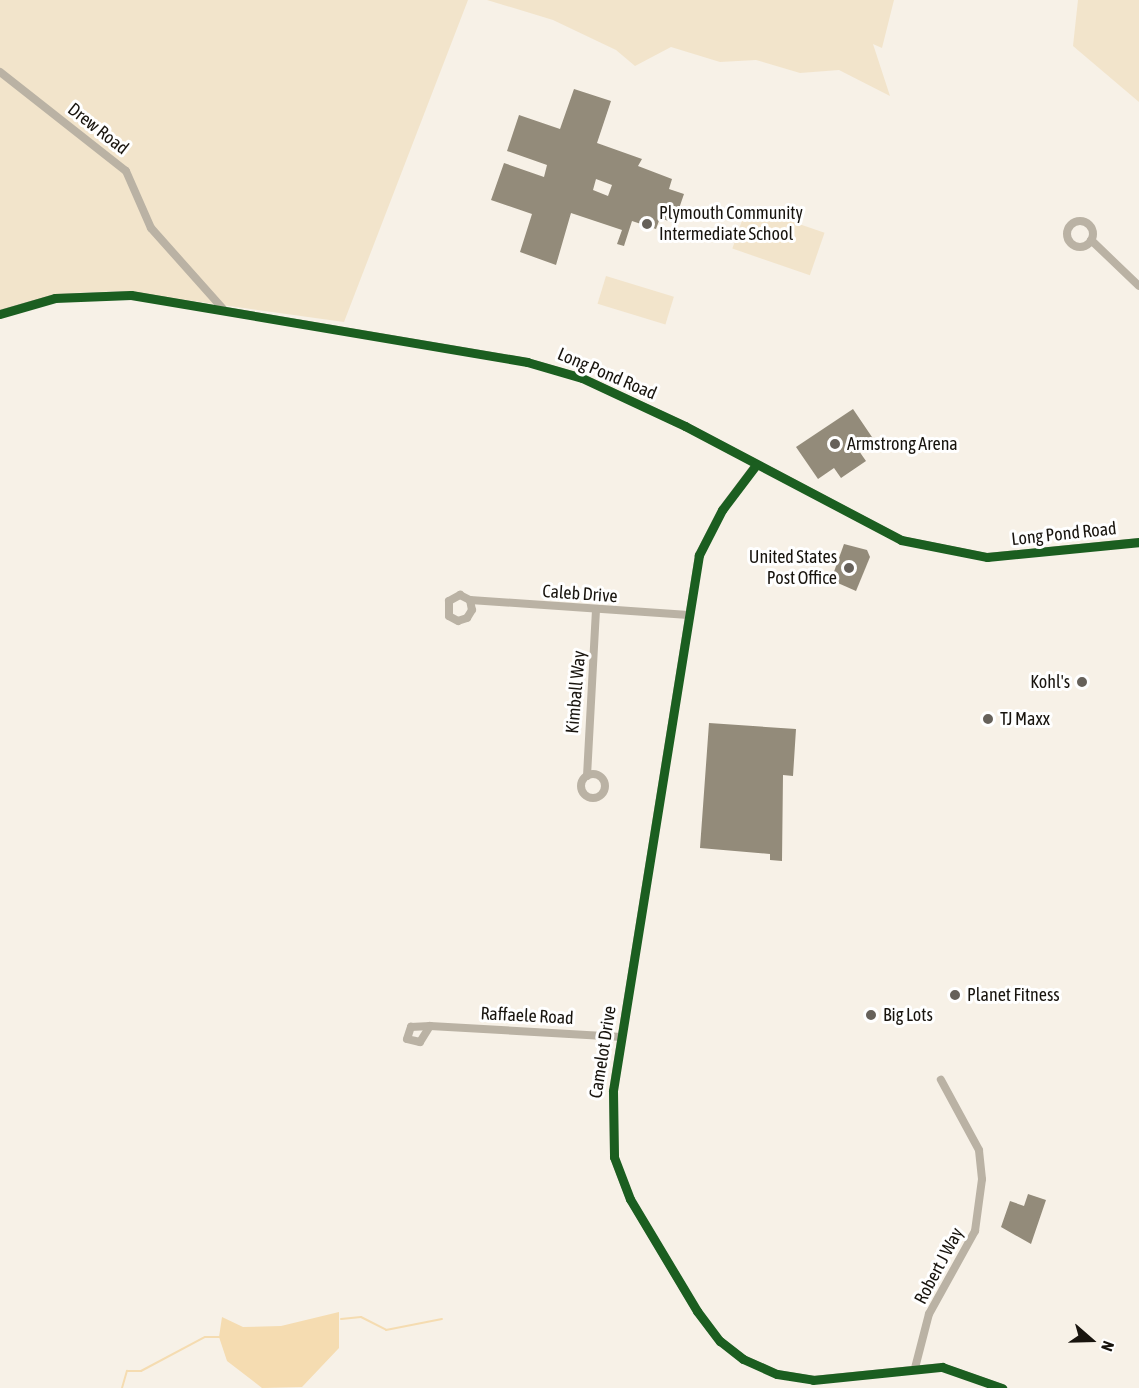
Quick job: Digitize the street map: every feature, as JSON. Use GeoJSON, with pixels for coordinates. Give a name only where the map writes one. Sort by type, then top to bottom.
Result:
{"type":"FeatureCollection","features":[{"type":"Feature","properties":{"kind":"street","name":"Drew Road"},"geometry":{"type":"LineString","coordinates":[[0,72],[126,171],[151,228],[224,310]]}},
{"type":"Feature","properties":{"kind":"street"},"geometry":{"type":"LineString","coordinates":[[1091,240],[1139,286]]}},
{"type":"Feature","properties":{"kind":"street","name":"Long Pond Road"},"geometry":{"type":"LineString","coordinates":[[0,314],[43,300],[99,294],[224,310],[543,365],[636,402],[892,536],[940,550],[1019,556],[1139,542]]}},
{"type":"Feature","properties":{"kind":"street","name":"Camelot Drive"},"geometry":{"type":"LineString","coordinates":[[756,465],[704,541],[688,615],[622,1037],[610,1130],[615,1162],[630,1199],[720,1341],[771,1372],[819,1384],[915,1368],[954,1369],[1002,1388]]}},
{"type":"Feature","properties":{"kind":"street","name":"Caleb Drive"},"geometry":{"type":"LineString","coordinates":[[470,600],[596,611],[688,615]]}},
{"type":"Feature","properties":{"kind":"street","name":"Kimball Way"},"geometry":{"type":"LineString","coordinates":[[587,776],[596,611]]}},
{"type":"Feature","properties":{"kind":"street","name":"Raffaele Road"},"geometry":{"type":"LineString","coordinates":[[430,1026],[622,1037]]}},
{"type":"Feature","properties":{"kind":"street","name":"Robert J Way"},"geometry":{"type":"LineString","coordinates":[[915,1368],[929,1314],[975,1231],[982,1179],[979,1150],[941,1080]]}},
{"type":"Feature","properties":{"kind":"shaded area"},"geometry":{"type":"Polygon","coordinates":[[[0,0],[468,0],[344,322],[122,291],[72,293],[0,311],[0,0]]]}},
{"type":"Feature","properties":{"kind":"shaded area"},"geometry":{"type":"Polygon","coordinates":[[[487,0],[894,0],[882,48],[873,44],[890,96],[839,70],[800,73],[756,60],[720,62],[671,47],[635,66],[616,50],[553,20],[487,0]]]}},
{"type":"Feature","properties":{"kind":"shaded area"},"geometry":{"type":"Polygon","coordinates":[[[1078,0],[1139,0],[1139,102],[1073,46],[1078,0]]]}},
{"type":"Feature","properties":{"kind":"shaded area"},"geometry":{"type":"Polygon","coordinates":[[[747,206],[825,233],[810,275],[732,249],[747,206]]]}},
{"type":"Feature","properties":{"kind":"shaded area"},"geometry":{"type":"Polygon","coordinates":[[[606,276],[674,297],[665,324],[598,304],[606,276]]]}},
{"type":"Feature","properties":{"kind":"shaded area"},"geometry":{"type":"Polygon","coordinates":[[[339,1312],[339,1348],[302,1387],[262,1388],[227,1361],[219,1337],[222,1317],[243,1327],[281,1326],[339,1312]]]}},
{"type":"Feature","properties":{"kind":"building","name":"Plymouth Community Intermediate School"},"geometry":{"type":"Polygon","coordinates":[[[574,89],[611,101],[597,143],[642,159],[638,166],[672,179],[669,189],[684,194],[674,223],[660,218],[656,229],[632,221],[624,246],[617,244],[622,230],[571,213],[556,265],[520,252],[532,214],[491,200],[504,163],[544,177],[547,165],[507,151],[519,115],[560,129],[574,89]],[[596,179],[593,190],[608,196],[612,185],[596,179]]]}},
{"type":"Feature","properties":{"kind":"building","name":"Armstrong Arena"},"geometry":{"type":"Polygon","coordinates":[[[853,409],[874,440],[859,451],[866,461],[841,478],[834,468],[818,479],[796,447],[853,409]]]}},
{"type":"Feature","properties":{"kind":"building","name":"United States Post Office"},"geometry":{"type":"Polygon","coordinates":[[[844,544],[867,550],[870,557],[856,591],[831,580],[844,544]]]}},
{"type":"Feature","properties":{"kind":"building"},"geometry":{"type":"Polygon","coordinates":[[[709,723],[796,729],[793,776],[783,775],[782,861],[770,860],[770,854],[700,848],[709,723]]]}},
{"type":"Feature","properties":{"kind":"building"},"geometry":{"type":"Polygon","coordinates":[[[1028,1194],[1046,1200],[1031,1244],[1001,1227],[1010,1201],[1024,1206],[1028,1194]]]}},
{"type":"Feature","properties":{"kind":"waterway"},"geometry":{"type":"LineString","coordinates":[[341,1319],[361,1317],[386,1330],[442,1319]]}},
{"type":"Feature","properties":{"kind":"waterway"},"geometry":{"type":"LineString","coordinates":[[122,1388],[127,1371],[141,1371],[205,1337],[220,1337]]}},
{"type":"Feature","properties":{"kind":"cycle path"},"geometry":{"type":"LineString","coordinates":[[0,314],[55,298],[131,295],[527,362],[582,378],[685,426],[901,540],[987,557],[1139,542]]}},
{"type":"Feature","properties":{"kind":"cycle path"},"geometry":{"type":"LineString","coordinates":[[756,465],[722,510],[699,555],[613,1091],[614,1157],[630,1199],[697,1311],[720,1341],[743,1359],[777,1374],[813,1380],[942,1367],[1002,1388]]}},
{"type":"Feature","properties":{"kind":"place","name":"Plymouth Community Intermediate School"},"geometry":{"type":"Point","coordinates":[647,224]}},
{"type":"Feature","properties":{"kind":"place","name":"Armstrong Arena"},"geometry":{"type":"Point","coordinates":[835,444]}},
{"type":"Feature","properties":{"kind":"place","name":"United States Post Office"},"geometry":{"type":"Point","coordinates":[849,568]}},
{"type":"Feature","properties":{"kind":"place","name":"Kohl's"},"geometry":{"type":"Point","coordinates":[1082,682]}},
{"type":"Feature","properties":{"kind":"place","name":"TJ Maxx"},"geometry":{"type":"Point","coordinates":[988,719]}},
{"type":"Feature","properties":{"kind":"place","name":"Planet Fitness"},"geometry":{"type":"Point","coordinates":[955,995]}},
{"type":"Feature","properties":{"kind":"place","name":"Big Lots"},"geometry":{"type":"Point","coordinates":[871,1015]}}]}
